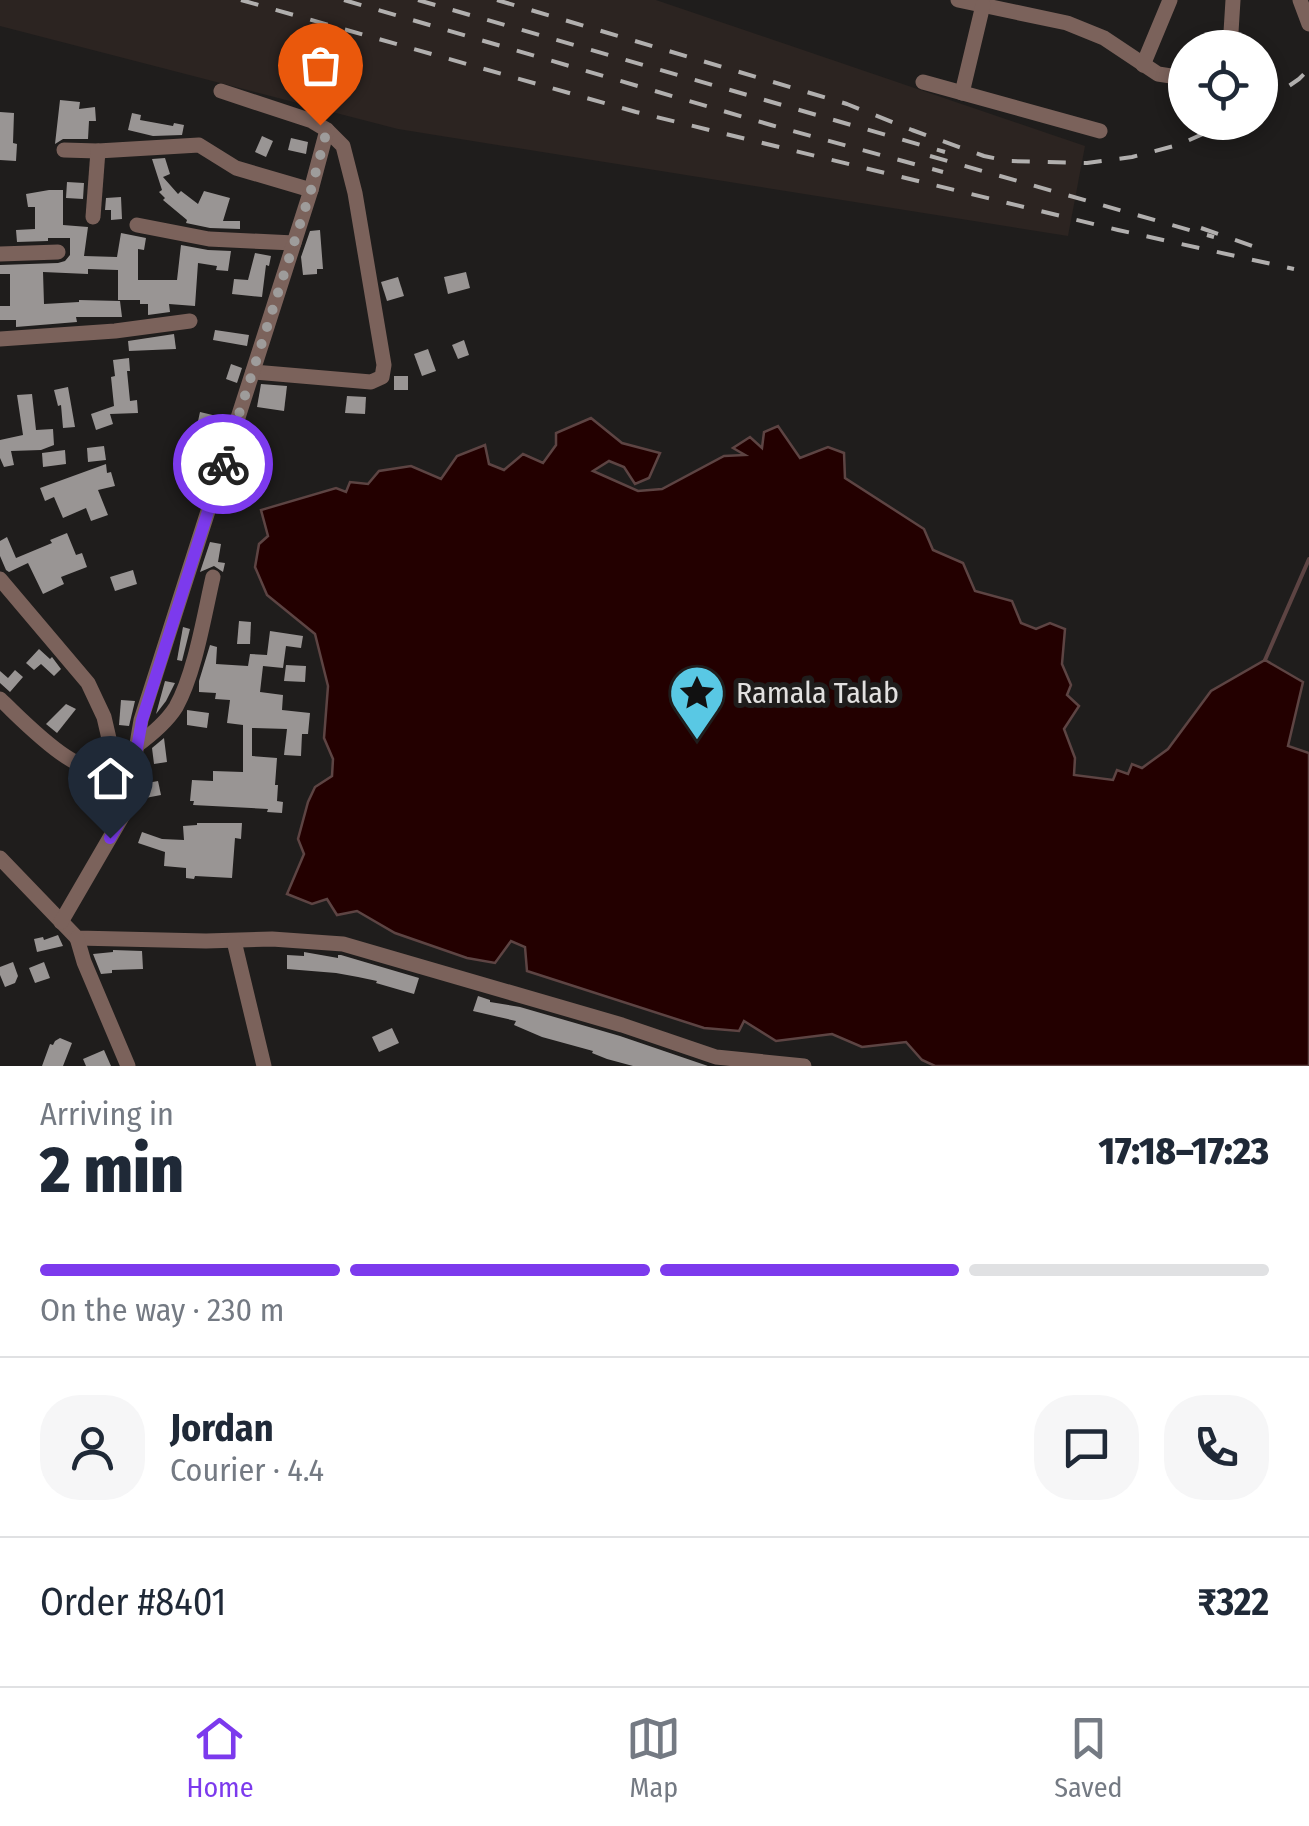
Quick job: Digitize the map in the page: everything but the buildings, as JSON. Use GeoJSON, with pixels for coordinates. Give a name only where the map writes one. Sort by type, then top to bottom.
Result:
{"type":"FeatureCollection","features":[{"type":"Feature","properties":{"kind":"street"},"geometry":{"type":"LineString","coordinates":[[958,0],[1016,6],[1067,23],[1168,75]]}},
{"type":"Feature","properties":{"kind":"street"},"geometry":{"type":"LineString","coordinates":[[1144,64],[1170,0]]}},
{"type":"Feature","properties":{"kind":"street"},"geometry":{"type":"LineString","coordinates":[[1225,0],[1233,1],[1231,30]]}},
{"type":"Feature","properties":{"kind":"street"},"geometry":{"type":"LineString","coordinates":[[1300,0],[1309,24]]}},
{"type":"Feature","properties":{"kind":"street"},"geometry":{"type":"LineString","coordinates":[[962,93],[983,5]]}},
{"type":"Feature","properties":{"kind":"street"},"geometry":{"type":"LineString","coordinates":[[923,82],[1100,131]]}},
{"type":"Feature","properties":{"kind":"street"},"geometry":{"type":"LineString","coordinates":[[221,90],[312,121],[343,146],[384,371],[382,377],[371,382],[253,372]]}},
{"type":"Feature","properties":{"kind":"street"},"geometry":{"type":"LineString","coordinates":[[125,769],[136,746],[327,130]]}},
{"type":"Feature","properties":{"kind":"street"},"geometry":{"type":"LineString","coordinates":[[64,150],[199,145],[236,168],[311,190]]}},
{"type":"Feature","properties":{"kind":"street"},"geometry":{"type":"LineString","coordinates":[[93,217],[98,151]]}},
{"type":"Feature","properties":{"kind":"street"},"geometry":{"type":"LineString","coordinates":[[136,224],[209,239],[294,244]]}},
{"type":"Feature","properties":{"kind":"street"},"geometry":{"type":"LineString","coordinates":[[0,254],[58,252]]}},
{"type":"Feature","properties":{"kind":"street"},"geometry":{"type":"LineString","coordinates":[[0,340],[190,321]]}},
{"type":"Feature","properties":{"kind":"street"},"geometry":{"type":"LineString","coordinates":[[136,746],[160,728],[176,707],[188,677],[214,577]]}},
{"type":"Feature","properties":{"kind":"street"},"geometry":{"type":"LineString","coordinates":[[0,579],[88,682],[125,769],[126,810],[62,922]]}},
{"type":"Feature","properties":{"kind":"street"},"geometry":{"type":"LineString","coordinates":[[0,698],[53,748],[90,770],[125,769]]}},
{"type":"Feature","properties":{"kind":"street"},"geometry":{"type":"LineString","coordinates":[[0,858],[77,938],[128,1066]]}},
{"type":"Feature","properties":{"kind":"street"},"geometry":{"type":"LineString","coordinates":[[77,938],[272,939],[343,944],[622,1025],[716,1058],[804,1066]]}},
{"type":"Feature","properties":{"kind":"street"},"geometry":{"type":"LineString","coordinates":[[234,941],[264,1066]]}},
{"type":"Feature","properties":{"kind":"shaded area"},"geometry":{"type":"Polygon","coordinates":[[[0,0],[656,0],[1085,146],[1068,236],[398,129],[0,26],[0,0]]]}},
{"type":"Feature","properties":{"kind":"shaded area","name":"Ramala Talab"},"geometry":{"type":"Polygon","coordinates":[[[591,418],[622,443],[660,453],[649,478],[635,484],[624,467],[609,461],[593,471],[638,491],[662,489],[724,456],[745,455],[733,448],[750,437],[762,448],[764,432],[778,426],[800,458],[828,447],[844,453],[845,478],[924,529],[933,550],[963,563],[975,591],[1012,601],[1021,623],[1036,629],[1050,623],[1065,629],[1062,664],[1071,685],[1067,695],[1079,706],[1064,729],[1075,758],[1074,775],[1113,780],[1117,770],[1128,774],[1132,764],[1142,768],[1168,749],[1211,691],[1265,660],[1303,682],[1288,746],[1309,753],[1309,1066],[935,1066],[922,1060],[906,1042],[862,1047],[832,1034],[776,1041],[744,1021],[739,1031],[704,1028],[527,971],[525,947],[511,941],[495,963],[467,958],[395,933],[357,911],[337,915],[327,899],[312,904],[287,894],[304,854],[298,839],[308,802],[315,787],[332,776],[333,759],[324,738],[328,686],[315,634],[267,595],[255,567],[259,544],[268,536],[261,510],[336,488],[346,492],[350,482],[368,484],[379,471],[411,466],[441,479],[457,456],[485,445],[489,464],[504,470],[523,454],[543,463],[556,445],[556,433],[591,418]]]}},
{"type":"Feature","properties":{"kind":"waterway"},"geometry":{"type":"LineString","coordinates":[[1265,660],[1309,559]]}},
{"type":"Feature","properties":{"kind":"railway"},"geometry":{"type":"LineString","coordinates":[[241,0],[636,112],[1294,269]]}},
{"type":"Feature","properties":{"kind":"railway"},"geometry":{"type":"LineString","coordinates":[[344,0],[943,172]]}},
{"type":"Feature","properties":{"kind":"railway"},"geometry":{"type":"LineString","coordinates":[[418,0],[945,152]]}},
{"type":"Feature","properties":{"kind":"railway"},"geometry":{"type":"LineString","coordinates":[[497,0],[847,104],[984,156],[1008,161],[1087,163],[1132,157],[1189,140]]}},
{"type":"Feature","properties":{"kind":"railway"},"geometry":{"type":"LineString","coordinates":[[1278,94],[1309,69]]}},
{"type":"Feature","properties":{"kind":"railway"},"geometry":{"type":"LineString","coordinates":[[930,156],[1214,237]]}},
{"type":"Feature","properties":{"kind":"railway"},"geometry":{"type":"LineString","coordinates":[[1201,228],[1267,251]]}},
{"type":"Feature","properties":{"kind":"way so far"},"geometry":{"type":"LineString","coordinates":[[223,464],[311,190],[327,130],[320,125]]}},
{"type":"Feature","properties":{"kind":"place","name":"Ramala Talab"},"geometry":{"type":"Point","coordinates":[697,742]}},
{"type":"Feature","properties":{"kind":"route"},"geometry":{"type":"LineString","coordinates":[[110,838],[126,810],[142,720],[223,464]]}}]}
